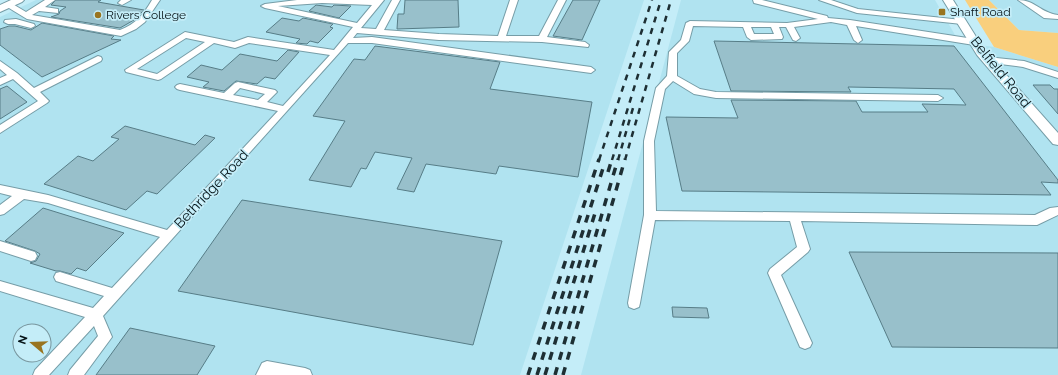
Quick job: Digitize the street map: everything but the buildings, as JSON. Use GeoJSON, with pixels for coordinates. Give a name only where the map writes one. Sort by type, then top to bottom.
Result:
{"type":"FeatureCollection","features":[{"type":"Feature","properties":{"kind":"main road"},"geometry":{"type":"LineString","coordinates":[[2,9],[19,0]]}},
{"type":"Feature","properties":{"kind":"main road","name":"Belfield Road"},"geometry":{"type":"LineString","coordinates":[[948,0],[987,60],[1058,141]]}},
{"type":"Feature","properties":{"kind":"street"},"geometry":{"type":"LineString","coordinates":[[26,15],[51,0]]}},
{"type":"Feature","properties":{"kind":"street"},"geometry":{"type":"LineString","coordinates":[[31,26],[16,21],[4,23],[2,9],[45,20],[121,33],[132,29],[146,18],[156,0]]}},
{"type":"Feature","properties":{"kind":"street"},"geometry":{"type":"LineString","coordinates":[[379,2],[335,0],[287,2],[265,6],[379,32],[439,37],[542,39],[585,45]]}},
{"type":"Feature","properties":{"kind":"street"},"geometry":{"type":"LineString","coordinates":[[379,32],[396,0]]}},
{"type":"Feature","properties":{"kind":"street"},"geometry":{"type":"LineString","coordinates":[[501,39],[514,0]]}},
{"type":"Feature","properties":{"kind":"street"},"geometry":{"type":"LineString","coordinates":[[542,39],[562,0]]}},
{"type":"Feature","properties":{"kind":"street"},"geometry":{"type":"LineString","coordinates":[[757,0],[757,2],[831,20],[974,42]]}},
{"type":"Feature","properties":{"kind":"street"},"geometry":{"type":"LineString","coordinates":[[823,0],[857,11],[962,22]]}},
{"type":"Feature","properties":{"kind":"street"},"geometry":{"type":"LineString","coordinates":[[1022,0],[1047,16],[1058,17]]}},
{"type":"Feature","properties":{"kind":"street","name":"Bethridge Road"},"geometry":{"type":"LineString","coordinates":[[40,375],[346,41],[379,2]]}},
{"type":"Feature","properties":{"kind":"street"},"geometry":{"type":"LineString","coordinates":[[38,8],[55,11]]}},
{"type":"Feature","properties":{"kind":"street"},"geometry":{"type":"LineString","coordinates":[[634,303],[650,215],[649,141],[661,88],[672,77],[673,52],[685,41],[690,23],[789,25],[831,20]]}},
{"type":"Feature","properties":{"kind":"street"},"geometry":{"type":"LineString","coordinates":[[850,22],[858,40]]}},
{"type":"Feature","properties":{"kind":"street"},"geometry":{"type":"LineString","coordinates":[[746,24],[751,37],[779,37],[774,25]]}},
{"type":"Feature","properties":{"kind":"street"},"geometry":{"type":"LineString","coordinates":[[789,25],[796,38]]}},
{"type":"Feature","properties":{"kind":"street"},"geometry":{"type":"LineString","coordinates":[[213,40],[158,77],[129,70],[185,35],[213,40],[235,45],[248,40],[306,50],[335,53]]}},
{"type":"Feature","properties":{"kind":"street"},"geometry":{"type":"LineString","coordinates":[[346,41],[372,40],[591,70]]}},
{"type":"Feature","properties":{"kind":"street"},"geometry":{"type":"LineString","coordinates":[[33,92],[98,59]]}},
{"type":"Feature","properties":{"kind":"street"},"geometry":{"type":"LineString","coordinates":[[987,60],[1024,64],[1058,75]]}},
{"type":"Feature","properties":{"kind":"street"},"geometry":{"type":"LineString","coordinates":[[0,64],[44,101],[0,130]]}},
{"type":"Feature","properties":{"kind":"street"},"geometry":{"type":"LineString","coordinates":[[0,82],[14,75]]}},
{"type":"Feature","properties":{"kind":"street"},"geometry":{"type":"LineString","coordinates":[[672,77],[697,92],[716,95],[938,98]]}},
{"type":"Feature","properties":{"kind":"street"},"geometry":{"type":"LineString","coordinates":[[226,97],[238,85],[272,92],[260,104]]}},
{"type":"Feature","properties":{"kind":"street"},"geometry":{"type":"LineString","coordinates":[[180,87],[284,109]]}},
{"type":"Feature","properties":{"kind":"street"},"geometry":{"type":"LineString","coordinates":[[0,190],[48,199],[169,234]]}},
{"type":"Feature","properties":{"kind":"street"},"geometry":{"type":"LineString","coordinates":[[0,212],[22,194]]}},
{"type":"Feature","properties":{"kind":"street"},"geometry":{"type":"LineString","coordinates":[[650,215],[1037,220],[1054,211],[1058,211]]}},
{"type":"Feature","properties":{"kind":"street"},"geometry":{"type":"LineString","coordinates":[[794,217],[804,249],[774,273],[805,344]]}},
{"type":"Feature","properties":{"kind":"street"},"geometry":{"type":"LineString","coordinates":[[0,246],[31,256]]}},
{"type":"Feature","properties":{"kind":"street"},"geometry":{"type":"LineString","coordinates":[[60,276],[114,294]]}},
{"type":"Feature","properties":{"kind":"street"},"geometry":{"type":"LineString","coordinates":[[0,286],[95,314],[105,337],[75,375]]}},
{"type":"Feature","properties":{"kind":"street"},"geometry":{"type":"LineString","coordinates":[[263,375],[267,368],[305,375]]}},
{"type":"Feature","properties":{"kind":"shaded area"},"geometry":{"type":"Polygon","coordinates":[[[36,0],[644,0],[520,375],[0,375],[0,17],[36,0]]]}},
{"type":"Feature","properties":{"kind":"shaded area"},"geometry":{"type":"Polygon","coordinates":[[[681,0],[935,0],[959,42],[994,47],[1058,67],[1058,375],[581,375],[681,0]]]}},
{"type":"Feature","properties":{"kind":"shaded area"},"geometry":{"type":"Polygon","coordinates":[[[965,0],[989,0],[1019,30],[1058,33],[1058,67],[994,47],[965,0]]]}},
{"type":"Feature","properties":{"kind":"shaded area"},"geometry":{"type":"Polygon","coordinates":[[[989,0],[1058,0],[1058,33],[1019,30],[989,0]]]}},
{"type":"Feature","properties":{"kind":"railway"},"geometry":{"type":"LineString","coordinates":[[599,160],[652,0]]}},
{"type":"Feature","properties":{"kind":"railway"},"geometry":{"type":"LineString","coordinates":[[612,160],[661,0]]}},
{"type":"Feature","properties":{"kind":"railway"},"geometry":{"type":"LineString","coordinates":[[625,160],[671,0]]}},
{"type":"Feature","properties":{"kind":"railway"},"geometry":{"type":"LineString","coordinates":[[618,160],[633,108]]}},
{"type":"Feature","properties":{"kind":"railway"},"geometry":{"type":"LineString","coordinates":[[528,375],[599,159]]}},
{"type":"Feature","properties":{"kind":"railway"},"geometry":{"type":"LineString","coordinates":[[608,172],[612,159]]}},
{"type":"Feature","properties":{"kind":"railway"},"geometry":{"type":"LineString","coordinates":[[555,375],[618,159]]}},
{"type":"Feature","properties":{"kind":"railway"},"geometry":{"type":"LineString","coordinates":[[563,375],[625,159]]}},
{"type":"Feature","properties":{"kind":"railway"},"geometry":{"type":"LineString","coordinates":[[537,375],[605,162]]}},
{"type":"Feature","properties":{"kind":"railway"},"geometry":{"type":"LineString","coordinates":[[545,375],[596,210]]}},
{"type":"Feature","properties":{"kind":"place","name":"Shaft Road"},"geometry":{"type":"Point","coordinates":[942,12]}},
{"type":"Feature","properties":{"kind":"place","name":"Rivers College"},"geometry":{"type":"Point","coordinates":[98,15]}}]}
